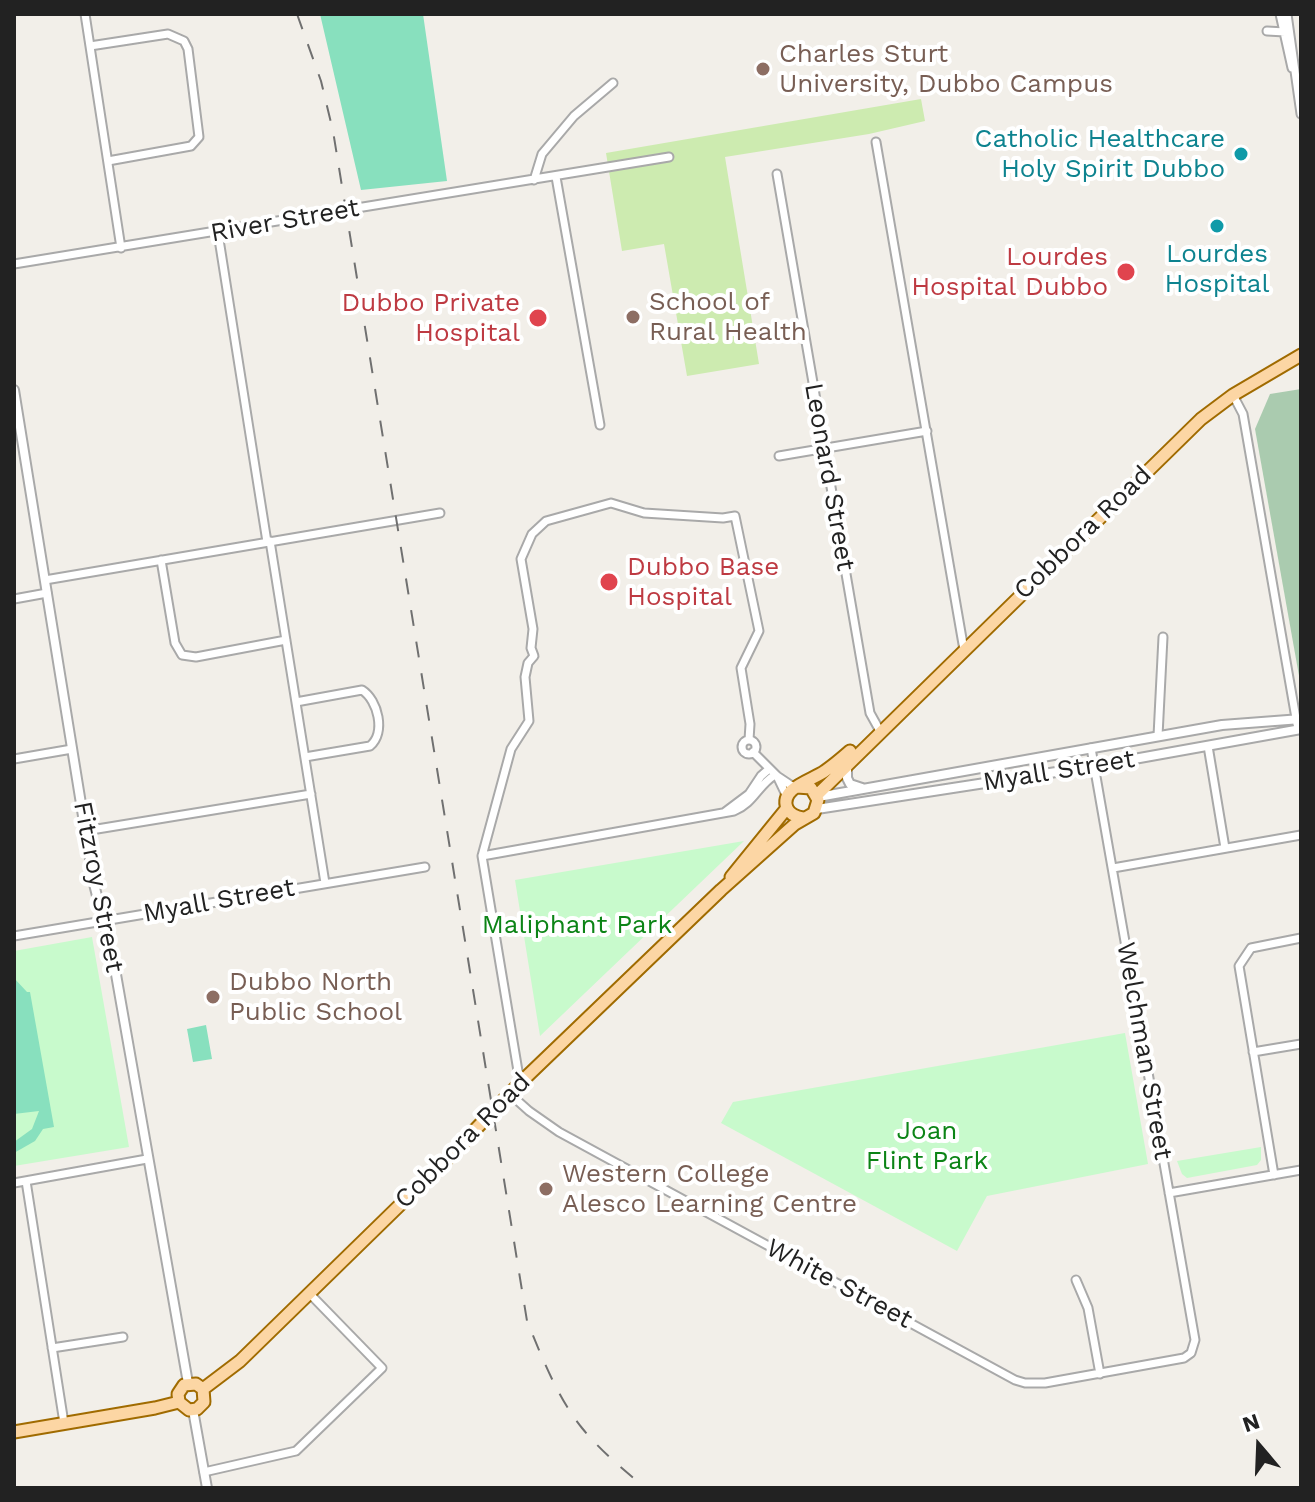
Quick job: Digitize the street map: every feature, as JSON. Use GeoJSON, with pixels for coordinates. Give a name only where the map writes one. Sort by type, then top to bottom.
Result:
{"type":"FeatureCollection","features":[{"type":"Feature","properties":{"kind":"main road","name":"Cobbora Road"},"geometry":{"type":"LineString","coordinates":[[817,800],[880,731],[1201,419],[1233,395],[1301,355]]}},
{"type":"Feature","properties":{"kind":"main road","name":"Cobbora Road"},"geometry":{"type":"LineString","coordinates":[[721,890],[792,795],[869,736],[880,731]]}},
{"type":"Feature","properties":{"kind":"main road"},"geometry":{"type":"LineString","coordinates":[[811,788],[817,800],[811,816],[803,818],[794,815],[792,795],[811,788]]}},
{"type":"Feature","properties":{"kind":"main road","name":"Cobbora Road"},"geometry":{"type":"LineString","coordinates":[[203,1389],[231,1369],[520,1083],[721,890],[803,818]]}},
{"type":"Feature","properties":{"kind":"main road"},"geometry":{"type":"LineString","coordinates":[[188,1383],[203,1389],[204,1402],[193,1410],[184,1408],[179,1402],[179,1390],[188,1383]]}},
{"type":"Feature","properties":{"kind":"main road"},"geometry":{"type":"LineString","coordinates":[[14,1432],[179,1402]]}},
{"type":"Feature","properties":{"kind":"street"},"geometry":{"type":"LineString","coordinates":[[85,14],[121,248]]}},
{"type":"Feature","properties":{"kind":"street"},"geometry":{"type":"LineString","coordinates":[[1280,14],[1287,32]]}},
{"type":"Feature","properties":{"kind":"street"},"geometry":{"type":"LineString","coordinates":[[1287,14],[1287,32],[1301,114]]}},
{"type":"Feature","properties":{"kind":"street"},"geometry":{"type":"LineString","coordinates":[[1267,31],[1287,32]]}},
{"type":"Feature","properties":{"kind":"street"},"geometry":{"type":"LineString","coordinates":[[90,46],[168,34],[184,41],[188,49],[199,137],[191,146],[108,161]]}},
{"type":"Feature","properties":{"kind":"street"},"geometry":{"type":"LineString","coordinates":[[534,180],[542,154],[574,116],[613,83]]}},
{"type":"Feature","properties":{"kind":"street"},"geometry":{"type":"LineString","coordinates":[[876,142],[964,650]]}},
{"type":"Feature","properties":{"kind":"street","name":"River Street"},"geometry":{"type":"LineString","coordinates":[[14,264],[669,157]]}},
{"type":"Feature","properties":{"kind":"street","name":"Leonard Street"},"geometry":{"type":"LineString","coordinates":[[777,174],[870,713],[880,731]]}},
{"type":"Feature","properties":{"kind":"street"},"geometry":{"type":"LineString","coordinates":[[556,177],[600,425]]}},
{"type":"Feature","properties":{"kind":"street"},"geometry":{"type":"LineString","coordinates":[[218,233],[325,883]]}},
{"type":"Feature","properties":{"kind":"street","name":"Fitzroy Street"},"geometry":{"type":"LineString","coordinates":[[14,390],[85,831],[114,963],[188,1383]]}},
{"type":"Feature","properties":{"kind":"street"},"geometry":{"type":"LineString","coordinates":[[1233,395],[1243,414],[1300,729]]}},
{"type":"Feature","properties":{"kind":"street"},"geometry":{"type":"LineString","coordinates":[[779,456],[927,431]]}},
{"type":"Feature","properties":{"kind":"street"},"geometry":{"type":"LineString","coordinates":[[520,1083],[482,856],[511,749],[529,721],[525,677],[528,663],[534,656],[531,648],[533,632],[521,559],[532,534],[555,517],[611,503],[644,513],[735,516],[759,631],[741,668],[750,724],[749,740],[743,743],[743,750],[753,752],[792,795]]}},
{"type":"Feature","properties":{"kind":"street"},"geometry":{"type":"LineString","coordinates":[[45,580],[440,513]]}},
{"type":"Feature","properties":{"kind":"street"},"geometry":{"type":"LineString","coordinates":[[161,560],[175,643],[182,655],[196,657],[286,640]]}},
{"type":"Feature","properties":{"kind":"street"},"geometry":{"type":"LineString","coordinates":[[14,599],[47,593]]}},
{"type":"Feature","properties":{"kind":"street"},"geometry":{"type":"LineString","coordinates":[[1158,736],[1163,637]]}},
{"type":"Feature","properties":{"kind":"street"},"geometry":{"type":"LineString","coordinates":[[296,702],[362,690],[370,695],[375,707],[378,734],[370,746],[305,757]]}},
{"type":"Feature","properties":{"kind":"street","name":"Myall Street"},"geometry":{"type":"LineString","coordinates":[[817,800],[1158,736],[1242,722],[1299,719]]}},
{"type":"Feature","properties":{"kind":"street","name":"Myall Street"},"geometry":{"type":"LineString","coordinates":[[817,800],[1095,766],[1300,729]]}},
{"type":"Feature","properties":{"kind":"street"},"geometry":{"type":"LineString","coordinates":[[1208,746],[1225,848]]}},
{"type":"Feature","properties":{"kind":"street","name":"Welchman Street"},"geometry":{"type":"LineString","coordinates":[[1091,748],[1195,1340],[1191,1353]]}},
{"type":"Feature","properties":{"kind":"street"},"geometry":{"type":"LineString","coordinates":[[14,759],[72,749]]}},
{"type":"Feature","properties":{"kind":"street"},"geometry":{"type":"LineString","coordinates":[[847,764],[850,784],[867,789]]}},
{"type":"Feature","properties":{"kind":"street"},"geometry":{"type":"LineString","coordinates":[[774,773],[792,795]]}},
{"type":"Feature","properties":{"kind":"street"},"geometry":{"type":"LineString","coordinates":[[482,856],[723,813],[749,794],[761,776],[774,773]]}},
{"type":"Feature","properties":{"kind":"street"},"geometry":{"type":"LineString","coordinates":[[85,831],[311,794]]}},
{"type":"Feature","properties":{"kind":"street"},"geometry":{"type":"LineString","coordinates":[[1113,868],[1301,835]]}},
{"type":"Feature","properties":{"kind":"street","name":"Myall Street"},"geometry":{"type":"LineString","coordinates":[[14,936],[425,867]]}},
{"type":"Feature","properties":{"kind":"street"},"geometry":{"type":"LineString","coordinates":[[1274,1175],[1239,974],[1242,959],[1251,948],[1301,938]]}},
{"type":"Feature","properties":{"kind":"street"},"geometry":{"type":"LineString","coordinates":[[1253,1052],[1301,1044]]}},
{"type":"Feature","properties":{"kind":"street","name":"White Street"},"geometry":{"type":"LineString","coordinates":[[510,1094],[559,1132],[1015,1380],[1035,1384],[1171,1362],[1191,1353]]}},
{"type":"Feature","properties":{"kind":"street"},"geometry":{"type":"LineString","coordinates":[[14,1183],[147,1159]]}},
{"type":"Feature","properties":{"kind":"street"},"geometry":{"type":"LineString","coordinates":[[1169,1193],[1301,1170]]}},
{"type":"Feature","properties":{"kind":"street"},"geometry":{"type":"LineString","coordinates":[[26,1181],[64,1423]]}},
{"type":"Feature","properties":{"kind":"street"},"geometry":{"type":"LineString","coordinates":[[1076,1280],[1088,1308],[1100,1374]]}},
{"type":"Feature","properties":{"kind":"street"},"geometry":{"type":"LineString","coordinates":[[204,1472],[296,1451],[382,1368],[309,1293]]}},
{"type":"Feature","properties":{"kind":"street"},"geometry":{"type":"LineString","coordinates":[[52,1348],[123,1337]]}},
{"type":"Feature","properties":{"kind":"street"},"geometry":{"type":"LineString","coordinates":[[193,1410],[207,1488]]}},
{"type":"Feature","properties":{"kind":"green space"},"geometry":{"type":"Polygon","coordinates":[[[320,14],[423,14],[447,181],[361,190],[320,14]]]}},
{"type":"Feature","properties":{"kind":"green space"},"geometry":{"type":"Polygon","coordinates":[[[921,99],[925,121],[869,134],[725,157],[759,364],[687,376],[664,244],[622,251],[606,153],[921,99]]]}},
{"type":"Feature","properties":{"kind":"green space"},"geometry":{"type":"Polygon","coordinates":[[[1301,389],[1301,687],[1255,429],[1270,394],[1301,389]]]}},
{"type":"Feature","properties":{"kind":"green space","name":"Maliphant Park"},"geometry":{"type":"Polygon","coordinates":[[[744,841],[540,1036],[515,880],[744,841]]]}},
{"type":"Feature","properties":{"kind":"green space"},"geometry":{"type":"Polygon","coordinates":[[[92,937],[129,1147],[14,1166],[14,951],[92,937]]]}},
{"type":"Feature","properties":{"kind":"green space"},"geometry":{"type":"Polygon","coordinates":[[[14,978],[30,992],[54,1127],[43,1129],[35,1141],[14,1153],[14,1142],[32,1129],[39,1111],[14,1114],[14,978]]]}},
{"type":"Feature","properties":{"kind":"green space"},"geometry":{"type":"Polygon","coordinates":[[[206,1025],[212,1059],[193,1062],[187,1029],[206,1025]]]}},
{"type":"Feature","properties":{"kind":"green space","name":"Joan Flint Park"},"geometry":{"type":"Polygon","coordinates":[[[1125,1033],[1148,1164],[987,1196],[957,1251],[721,1123],[733,1102],[1125,1033]]]}},
{"type":"Feature","properties":{"kind":"green space"},"geometry":{"type":"Polygon","coordinates":[[[1261,1147],[1261,1160],[1257,1165],[1187,1178],[1177,1161],[1261,1147]]]}},
{"type":"Feature","properties":{"kind":"railway"},"geometry":{"type":"LineString","coordinates":[[297,14],[321,81],[333,131],[527,1321],[573,1416],[604,1452],[646,1488]]}},
{"type":"Feature","properties":{"kind":"place","name":"Charles Sturt University, Dubbo Campus"},"geometry":{"type":"Point","coordinates":[763,69]}},
{"type":"Feature","properties":{"kind":"place","name":"Catholic Healthcare Holy Spirit Dubbo"},"geometry":{"type":"Point","coordinates":[1241,154]}},
{"type":"Feature","properties":{"kind":"place","name":"Lourdes Hospital"},"geometry":{"type":"Point","coordinates":[1217,226]}},
{"type":"Feature","properties":{"kind":"place","name":"Lourdes Hospital Dubbo"},"geometry":{"type":"Point","coordinates":[1126,272]}},
{"type":"Feature","properties":{"kind":"place","name":"School of Rural Health"},"geometry":{"type":"Point","coordinates":[633,317]}},
{"type":"Feature","properties":{"kind":"place","name":"Dubbo Private Hospital"},"geometry":{"type":"Point","coordinates":[538,318]}},
{"type":"Feature","properties":{"kind":"place","name":"Dubbo Base Hospital"},"geometry":{"type":"Point","coordinates":[609,582]}},
{"type":"Feature","properties":{"kind":"place","name":"Dubbo North Public School"},"geometry":{"type":"Point","coordinates":[213,997]}},
{"type":"Feature","properties":{"kind":"place","name":"Western College Alesco Learning Centre"},"geometry":{"type":"Point","coordinates":[546,1189]}}]}
